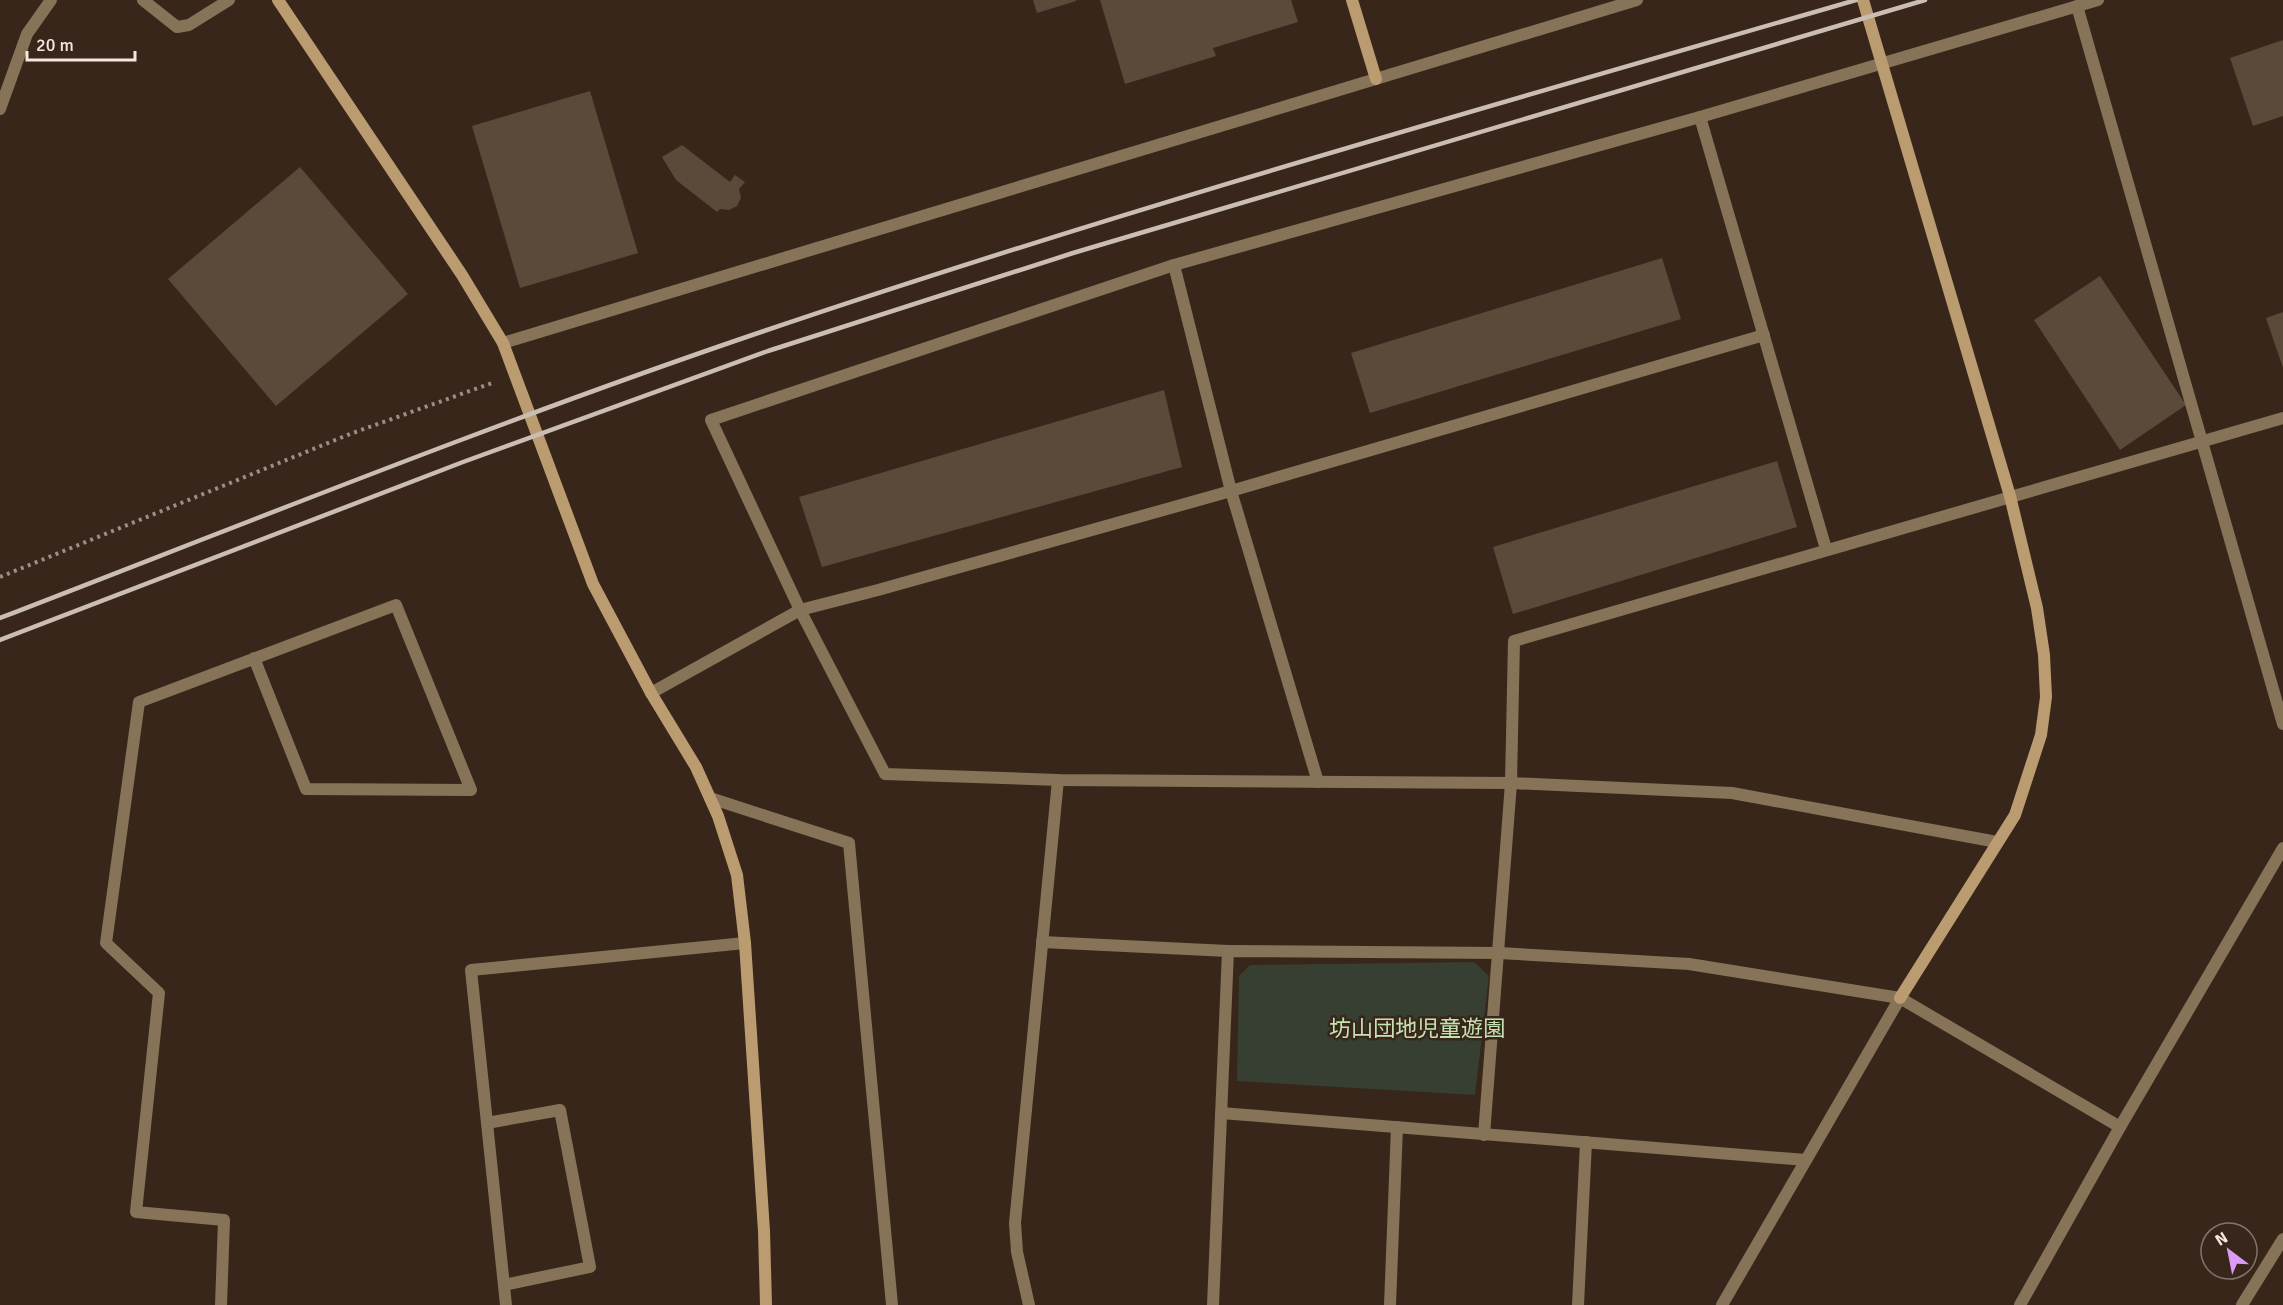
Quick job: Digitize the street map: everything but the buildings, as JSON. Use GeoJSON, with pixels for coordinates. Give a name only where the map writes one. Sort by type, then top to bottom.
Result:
{"type":"FeatureCollection","features":[{"type":"Feature","properties":{"kind":"street"},"geometry":{"type":"LineString","coordinates":[[0,109],[27,34],[51,0]]}},
{"type":"Feature","properties":{"kind":"street"},"geometry":{"type":"LineString","coordinates":[[143,0],[177,27],[189,25],[229,0]]}},
{"type":"Feature","properties":{"kind":"street"},"geometry":{"type":"LineString","coordinates":[[278,0],[455,265],[503,343],[593,584],[651,693],[696,767],[710,798],[737,875],[745,943],[764,1231],[766,1305]]}},
{"type":"Feature","properties":{"kind":"street"},"geometry":{"type":"LineString","coordinates":[[1352,0],[1376,79]]}},
{"type":"Feature","properties":{"kind":"street"},"geometry":{"type":"LineString","coordinates":[[503,343],[1637,0]]}},
{"type":"Feature","properties":{"kind":"street"},"geometry":{"type":"LineString","coordinates":[[1722,1305],[1900,998],[2015,815],[2041,735],[2046,697],[2044,655],[2037,608],[2010,496],[1863,0]]}},
{"type":"Feature","properties":{"kind":"street"},"geometry":{"type":"LineString","coordinates":[[1997,842],[1732,793],[1511,783],[1058,780],[885,774],[800,610],[711,420],[1174,265],[1700,117],[2098,0]]}},
{"type":"Feature","properties":{"kind":"street"},"geometry":{"type":"LineString","coordinates":[[2077,6],[2283,724]]}},
{"type":"Feature","properties":{"kind":"street"},"geometry":{"type":"LineString","coordinates":[[1700,117],[1826,549]]}},
{"type":"Feature","properties":{"kind":"street"},"geometry":{"type":"LineString","coordinates":[[1174,265],[1231,491],[1318,782]]}},
{"type":"Feature","properties":{"kind":"street"},"geometry":{"type":"LineString","coordinates":[[651,693],[800,610],[1231,491],[1764,335]]}},
{"type":"Feature","properties":{"kind":"street"},"geometry":{"type":"LineString","coordinates":[[1484,1135],[1500,954],[1511,783],[1514,641],[2283,418]]}},
{"type":"Feature","properties":{"kind":"street"},"geometry":{"type":"LineString","coordinates":[[221,1305],[224,1220],[136,1212],[159,993],[106,943],[139,702],[254,658],[396,605],[471,790],[306,789],[254,658]]}},
{"type":"Feature","properties":{"kind":"street"},"geometry":{"type":"LineString","coordinates":[[1029,1305],[1017,1252],[1015,1224],[1058,780]]}},
{"type":"Feature","properties":{"kind":"street"},"geometry":{"type":"LineString","coordinates":[[710,798],[849,843],[892,1305]]}},
{"type":"Feature","properties":{"kind":"street"},"geometry":{"type":"LineString","coordinates":[[2020,1305],[2120,1127],[2283,848]]}},
{"type":"Feature","properties":{"kind":"street"},"geometry":{"type":"LineString","coordinates":[[1042,942],[1227,951],[1500,954],[1689,964],[1900,998],[2120,1127]]}},
{"type":"Feature","properties":{"kind":"street"},"geometry":{"type":"LineString","coordinates":[[506,1305],[471,970],[745,943]]}},
{"type":"Feature","properties":{"kind":"street"},"geometry":{"type":"LineString","coordinates":[[1213,1305],[1227,951]]}},
{"type":"Feature","properties":{"kind":"street"},"geometry":{"type":"LineString","coordinates":[[487,1123],[560,1110],[590,1267],[504,1285]]}},
{"type":"Feature","properties":{"kind":"street"},"geometry":{"type":"LineString","coordinates":[[1221,1113],[1806,1160]]}},
{"type":"Feature","properties":{"kind":"street"},"geometry":{"type":"LineString","coordinates":[[1390,1305],[1397,1127]]}},
{"type":"Feature","properties":{"kind":"street"},"geometry":{"type":"LineString","coordinates":[[1578,1305],[1586,1142]]}},
{"type":"Feature","properties":{"kind":"street"},"geometry":{"type":"LineString","coordinates":[[2242,1305],[2283,1239]]}},
{"type":"Feature","properties":{"kind":"path"},"geometry":{"type":"LineString","coordinates":[[0,577],[350,434],[515,374]]}},
{"type":"Feature","properties":{"kind":"green space","name":"坊山団地児童遊園"},"geometry":{"type":"Polygon","coordinates":[[[1474,962],[1489,976],[1475,1095],[1237,1081],[1239,976],[1250,965],[1474,962]]]}},
{"type":"Feature","properties":{"kind":"railway"},"geometry":{"type":"LineString","coordinates":[[0,618],[476,434],[668,364],[899,286],[1445,119],[1856,0]]}},
{"type":"Feature","properties":{"kind":"railway"},"geometry":{"type":"LineString","coordinates":[[0,640],[463,462],[768,351],[1073,253],[1925,0]]}}]}
